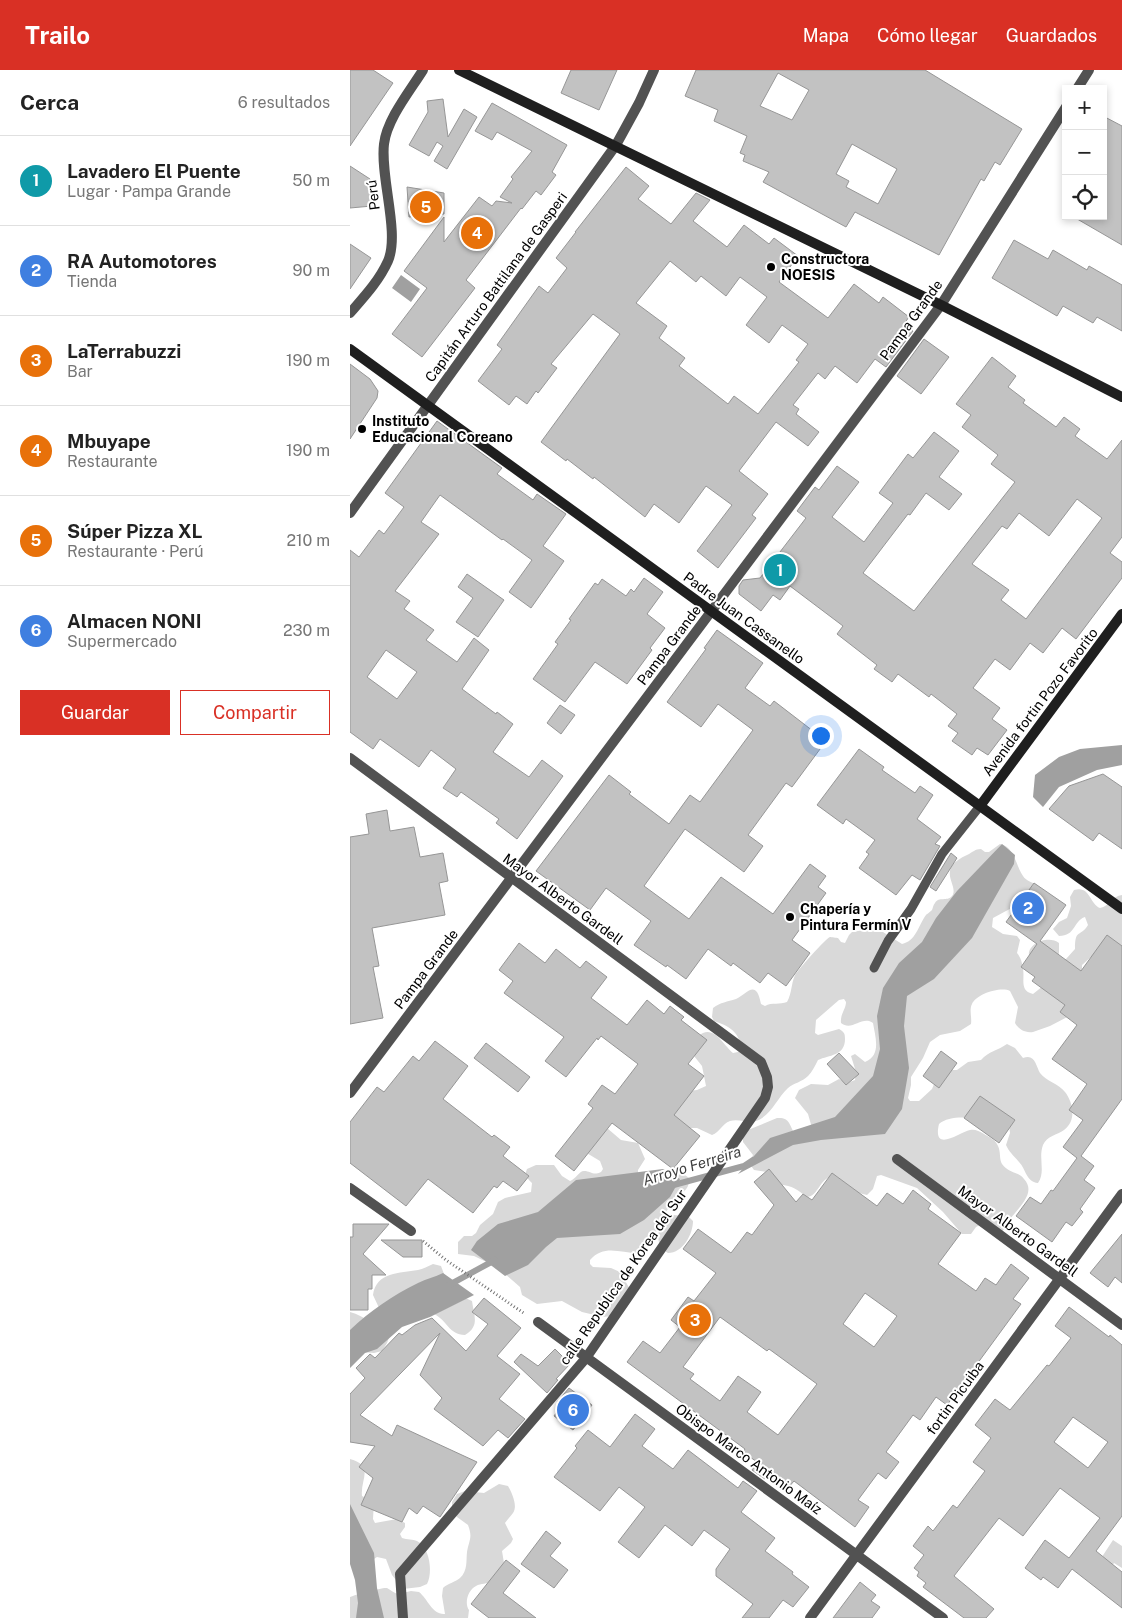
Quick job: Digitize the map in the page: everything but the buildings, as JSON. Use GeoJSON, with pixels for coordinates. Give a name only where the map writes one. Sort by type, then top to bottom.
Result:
{"type":"FeatureCollection","features":[{"type":"Feature","properties":{"kind":"street","name":"Perú"},"geometry":{"type":"LineString","coordinates":[[350,313],[380,276],[389,259],[392,236],[383,161],[384,142],[391,122],[422,70]]}},
{"type":"Feature","properties":{"kind":"street"},"geometry":{"type":"LineString","coordinates":[[459,70],[941,305],[1122,397]]}},
{"type":"Feature","properties":{"kind":"street","name":"Capitán Arturo Battilana de Gasperi"},"geometry":{"type":"LineString","coordinates":[[350,514],[616,145],[639,104],[654,70]]}},
{"type":"Feature","properties":{"kind":"street"},"geometry":{"type":"LineString","coordinates":[[1080,85],[1089,70]]}},
{"type":"Feature","properties":{"kind":"street","name":"Pampa Grande"},"geometry":{"type":"LineString","coordinates":[[350,1092],[941,305],[1062,113]]}},
{"type":"Feature","properties":{"kind":"street","name":"Padre Juan Cassanello"},"geometry":{"type":"LineString","coordinates":[[350,349],[1122,909]]}},
{"type":"Feature","properties":{"kind":"street","name":"Avenida fortin Pozo Favorito"},"geometry":{"type":"LineString","coordinates":[[980,806],[1122,614]]}},
{"type":"Feature","properties":{"kind":"street","name":"Mayor Alberto Gardell"},"geometry":{"type":"LineString","coordinates":[[350,758],[761,1062]]}},
{"type":"Feature","properties":{"kind":"street","name":"calle Republica de Korea del Sur"},"geometry":{"type":"LineString","coordinates":[[403,1618],[400,1574],[586,1358],[765,1098],[768,1087],[767,1077],[761,1062]]}},
{"type":"Feature","properties":{"kind":"street","name":"Mayor Alberto Gardell"},"geometry":{"type":"LineString","coordinates":[[898,1159],[1122,1325]]}},
{"type":"Feature","properties":{"kind":"street"},"geometry":{"type":"LineString","coordinates":[[350,1188],[411,1231]]}},
{"type":"Feature","properties":{"kind":"street","name":"fortin Picuiba"},"geometry":{"type":"LineString","coordinates":[[810,1618],[1122,1194]]}},
{"type":"Feature","properties":{"kind":"street","name":"Obispo Marco Antonio Maíz"},"geometry":{"type":"LineString","coordinates":[[538,1322],[943,1618]]}},
{"type":"Feature","properties":{"kind":"lane"},"geometry":{"type":"LineString","coordinates":[[874,968],[888,941],[911,909],[942,854],[980,806]]}},
{"type":"Feature","properties":{"kind":"path"},"geometry":{"type":"LineString","coordinates":[[411,1231],[446,1260],[513,1306]]}},
{"type":"Feature","properties":{"kind":"shaded area"},"geometry":{"type":"Polygon","coordinates":[[[401,275],[420,289],[411,302],[392,288],[401,275]]]}},
{"type":"Feature","properties":{"kind":"shaded area"},"geometry":{"type":"Polygon","coordinates":[[[1122,745],[1122,765],[1097,770],[1059,787],[1043,807],[1033,797],[1035,775],[1059,757],[1080,749],[1122,745]]]}},
{"type":"Feature","properties":{"kind":"shaded area"},"geometry":{"type":"Polygon","coordinates":[[[1000,844],[1009,848],[1012,852],[1024,878],[1037,885],[1019,904],[993,918],[992,927],[1003,934],[1017,936],[1020,940],[1017,953],[1022,962],[1024,987],[1026,990],[1033,994],[1043,986],[1029,956],[1031,947],[1045,940],[1055,941],[1059,943],[1059,956],[1062,959],[1066,959],[1075,949],[1077,936],[1088,925],[1085,917],[1078,922],[1069,934],[1059,936],[1053,929],[1059,922],[1067,918],[1071,906],[1070,897],[1074,890],[1079,889],[1086,892],[1096,906],[1100,908],[1122,895],[1122,947],[1092,956],[1082,965],[1082,974],[1073,1014],[1050,1026],[1033,1032],[1027,1032],[1018,1028],[1015,1023],[1018,1007],[1010,991],[995,990],[978,997],[971,1006],[971,1024],[960,1031],[940,1035],[930,1042],[911,1077],[908,1098],[910,1101],[919,1101],[932,1089],[937,1077],[948,1070],[957,1070],[968,1062],[981,1060],[1007,1044],[1015,1048],[1023,1058],[1030,1057],[1033,1059],[1040,1073],[1062,1089],[1068,1096],[1072,1106],[1071,1122],[1064,1130],[1050,1138],[1043,1145],[1041,1155],[1042,1170],[1038,1183],[1029,1178],[1006,1145],[1010,1133],[1009,1125],[973,1118],[954,1118],[939,1124],[939,1138],[943,1140],[972,1130],[979,1131],[992,1139],[999,1148],[1004,1167],[1022,1177],[1027,1184],[1028,1190],[1025,1200],[1000,1234],[980,1225],[971,1234],[962,1234],[943,1212],[917,1188],[881,1175],[877,1176],[873,1189],[867,1195],[859,1193],[835,1175],[825,1180],[814,1194],[806,1197],[795,1188],[781,1185],[767,1172],[754,1170],[749,1163],[753,1155],[743,1142],[743,1137],[748,1130],[777,1118],[787,1120],[795,1134],[812,1128],[808,1114],[795,1098],[799,1090],[811,1084],[828,1085],[839,1079],[847,1083],[855,1080],[856,1072],[851,1056],[855,1054],[865,1062],[874,1055],[876,1039],[873,1023],[865,1021],[849,1026],[841,1023],[841,1017],[846,1005],[844,999],[839,1000],[816,1020],[815,1033],[818,1035],[839,1029],[845,1035],[842,1049],[836,1054],[818,1060],[808,1076],[788,1088],[770,1111],[761,1119],[753,1122],[730,1121],[712,1135],[697,1128],[688,1128],[659,1120],[689,1091],[706,1086],[702,1066],[694,1056],[698,1036],[709,1032],[718,1037],[733,1053],[741,1049],[738,1038],[733,1030],[714,1021],[712,1017],[713,1008],[721,1003],[736,999],[751,990],[757,992],[761,1004],[765,1006],[787,1002],[795,975],[830,937],[838,938],[841,942],[845,943],[852,932],[870,929],[883,932],[902,944],[911,940],[937,901],[948,899],[952,896],[954,892],[950,872],[952,866],[976,850],[981,849],[989,852],[1000,844]]]}},
{"type":"Feature","properties":{"kind":"shaded area"},"geometry":{"type":"Polygon","coordinates":[[[1002,844],[1015,855],[1014,864],[972,938],[934,979],[907,996],[904,1026],[909,1068],[902,1109],[885,1134],[821,1140],[793,1145],[738,1174],[770,1138],[835,1117],[873,1076],[880,1049],[877,1016],[883,988],[899,963],[922,942],[936,918],[957,891],[1002,844]]]}},
{"type":"Feature","properties":{"kind":"shaded area"},"geometry":{"type":"Polygon","coordinates":[[[607,1128],[621,1140],[638,1143],[645,1159],[638,1170],[638,1175],[660,1176],[667,1171],[685,1175],[689,1178],[687,1189],[671,1203],[657,1231],[650,1235],[638,1253],[612,1250],[601,1252],[590,1260],[590,1264],[593,1267],[611,1268],[620,1272],[631,1291],[629,1304],[624,1311],[612,1316],[603,1317],[582,1312],[562,1301],[537,1304],[522,1295],[520,1287],[497,1267],[474,1256],[458,1254],[458,1242],[464,1236],[472,1236],[476,1233],[480,1225],[493,1214],[498,1202],[505,1198],[531,1192],[532,1183],[526,1177],[527,1169],[536,1165],[554,1165],[562,1176],[570,1181],[582,1171],[596,1174],[601,1172],[603,1169],[600,1161],[585,1152],[607,1128]]]}},
{"type":"Feature","properties":{"kind":"shaded area"},"geometry":{"type":"Polygon","coordinates":[[[663,1169],[680,1179],[670,1197],[644,1220],[620,1234],[557,1238],[528,1265],[505,1276],[471,1250],[477,1241],[498,1224],[538,1212],[576,1180],[663,1169]]]}},
{"type":"Feature","properties":{"kind":"shaded area"},"geometry":{"type":"Polygon","coordinates":[[[672,1215],[688,1216],[693,1221],[693,1226],[683,1246],[678,1250],[668,1253],[660,1244],[658,1234],[663,1223],[672,1215]]]}},
{"type":"Feature","properties":{"kind":"shaded area"},"geometry":{"type":"Polygon","coordinates":[[[433,1264],[441,1266],[444,1274],[463,1297],[472,1301],[475,1320],[473,1328],[465,1335],[455,1333],[434,1314],[380,1310],[373,1295],[375,1287],[384,1278],[397,1273],[420,1270],[433,1264]]]}},
{"type":"Feature","properties":{"kind":"shaded area"},"geometry":{"type":"Polygon","coordinates":[[[443,1273],[474,1295],[430,1317],[402,1327],[377,1349],[365,1353],[350,1368],[350,1330],[391,1298],[418,1283],[443,1273]]]}},
{"type":"Feature","properties":{"kind":"shaded area"},"geometry":{"type":"Polygon","coordinates":[[[350,1312],[366,1319],[390,1335],[382,1351],[374,1353],[350,1351],[350,1312]]]}},
{"type":"Feature","properties":{"kind":"shaded area"},"geometry":{"type":"Polygon","coordinates":[[[350,1459],[358,1462],[364,1469],[362,1496],[374,1502],[373,1519],[375,1523],[397,1519],[405,1523],[405,1527],[400,1534],[402,1538],[417,1541],[425,1549],[430,1567],[427,1584],[420,1587],[403,1589],[392,1575],[386,1559],[377,1557],[374,1559],[350,1546],[350,1459]]]}},
{"type":"Feature","properties":{"kind":"shaded area"},"geometry":{"type":"Polygon","coordinates":[[[499,1484],[508,1486],[514,1500],[515,1507],[513,1513],[505,1523],[513,1539],[502,1551],[504,1563],[492,1580],[476,1586],[469,1594],[467,1600],[468,1618],[350,1618],[350,1597],[384,1588],[398,1594],[411,1591],[419,1592],[433,1609],[441,1614],[445,1614],[442,1596],[443,1588],[463,1575],[470,1536],[468,1525],[452,1511],[452,1502],[457,1494],[465,1491],[484,1493],[499,1484]]]}},
{"type":"Feature","properties":{"kind":"shaded area"},"geometry":{"type":"Polygon","coordinates":[[[350,1504],[374,1553],[377,1588],[384,1618],[356,1618],[358,1603],[355,1580],[350,1564],[350,1504]]]}},
{"type":"Feature","properties":{"kind":"shaded area"},"geometry":{"type":"Polygon","coordinates":[[[1113,1540],[1122,1546],[1122,1568],[1114,1563],[1107,1573],[1096,1566],[1113,1540]]]}},
{"type":"Feature","properties":{"kind":"waterway","name":"Arroyo Ferreira"},"geometry":{"type":"LineString","coordinates":[[670,1186],[744,1166],[753,1160]]}},
{"type":"Feature","properties":{"kind":"waterway","name":"Arroyo Ferreira"},"geometry":{"type":"LineString","coordinates":[[449,1285],[495,1260]]}},
{"type":"Feature","properties":{"kind":"place","name":"Súper Pizza XL"},"geometry":{"type":"Point","coordinates":[426,207]}},
{"type":"Feature","properties":{"kind":"place","name":"Mbuyape"},"geometry":{"type":"Point","coordinates":[477,233]}},
{"type":"Feature","properties":{"kind":"place","name":"Constructora NOESIS"},"geometry":{"type":"Point","coordinates":[771,267]}},
{"type":"Feature","properties":{"kind":"place","name":"Instituto Educacional Coreano"},"geometry":{"type":"Point","coordinates":[362,429]}},
{"type":"Feature","properties":{"kind":"place","name":"Lavadero El Puente"},"geometry":{"type":"Point","coordinates":[780,570]}},
{"type":"Feature","properties":{"kind":"place","name":"RA Automotores"},"geometry":{"type":"Point","coordinates":[1028,908]}},
{"type":"Feature","properties":{"kind":"place","name":"Chapería y Pintura Fermín V"},"geometry":{"type":"Point","coordinates":[790,917]}},
{"type":"Feature","properties":{"kind":"place","name":"LaTerrabuzzi"},"geometry":{"type":"Point","coordinates":[695,1320]}},
{"type":"Feature","properties":{"kind":"place","name":"Almacen NONI"},"geometry":{"type":"Point","coordinates":[573,1410]}}]}
